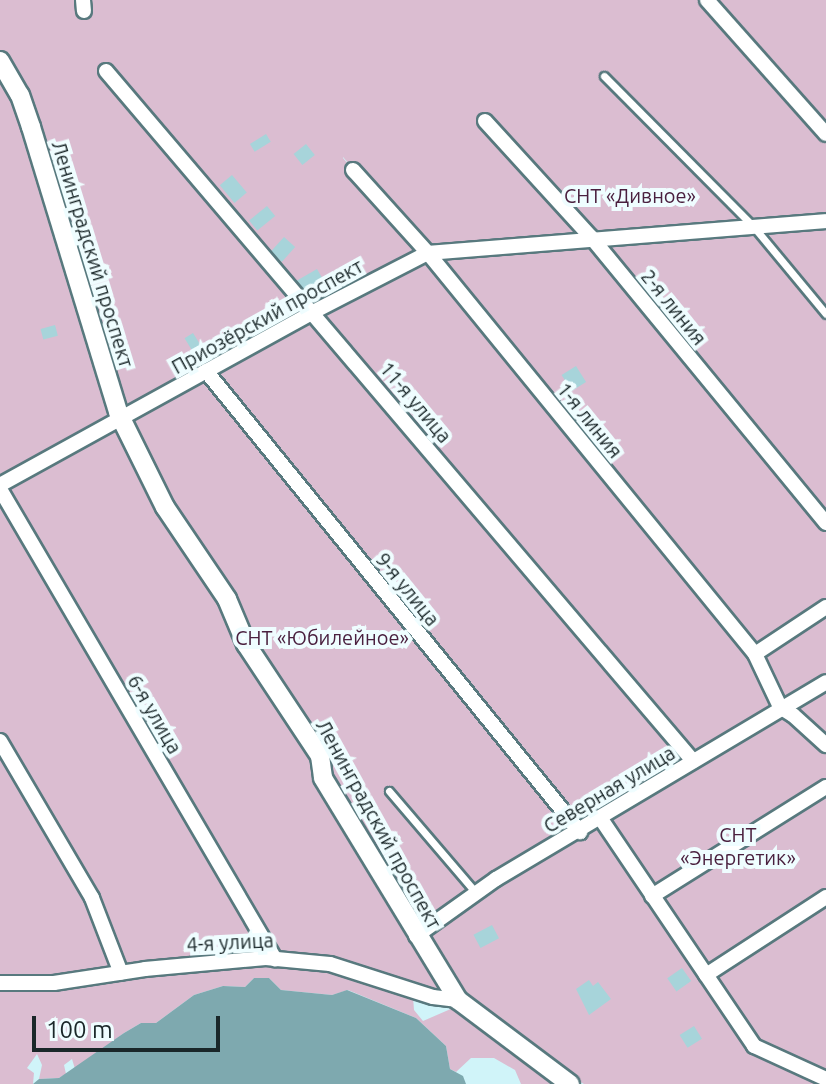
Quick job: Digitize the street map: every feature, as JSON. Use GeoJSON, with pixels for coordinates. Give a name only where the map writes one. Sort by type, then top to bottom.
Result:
{"type":"FeatureCollection","features":[{"type":"Feature","properties":{"kind":"street"},"geometry":{"type":"LineString","coordinates":[[707,0],[826,134]]}},
{"type":"Feature","properties":{"kind":"street","name":"Ленинградский проспект"},"geometry":{"type":"LineString","coordinates":[[0,61],[20,95],[31,127],[122,420],[165,507],[227,599],[246,644],[276,695],[320,756],[323,778],[404,908],[416,936],[458,1000],[570,1084]]}},
{"type":"Feature","properties":{"kind":"street","name":"11-я улица"},"geometry":{"type":"LineString","coordinates":[[106,71],[693,761]]}},
{"type":"Feature","properties":{"kind":"street","name":"2-я линия"},"geometry":{"type":"LineString","coordinates":[[485,121],[591,237],[826,523]]}},
{"type":"Feature","properties":{"kind":"street","name":"1-я линия"},"geometry":{"type":"LineString","coordinates":[[353,170],[428,253],[755,654],[780,707]]}},
{"type":"Feature","properties":{"kind":"street"},"geometry":{"type":"LineString","coordinates":[[428,253],[591,237],[826,221]]}},
{"type":"Feature","properties":{"kind":"street","name":"Приозёрский проспект"},"geometry":{"type":"LineString","coordinates":[[0,487],[313,312],[428,253]]}},
{"type":"Feature","properties":{"kind":"street","name":"9-я улица"},"geometry":{"type":"LineString","coordinates":[[206,371],[580,832]]}},
{"type":"Feature","properties":{"kind":"street","name":"6-я улица"},"geometry":{"type":"LineString","coordinates":[[0,487],[275,959]]}},
{"type":"Feature","properties":{"kind":"street"},"geometry":{"type":"LineString","coordinates":[[755,654],[826,607]]}},
{"type":"Feature","properties":{"kind":"street","name":"Северная улица"},"geometry":{"type":"LineString","coordinates":[[416,936],[476,893],[826,682]]}},
{"type":"Feature","properties":{"kind":"street"},"geometry":{"type":"LineString","coordinates":[[780,707],[826,745]]}},
{"type":"Feature","properties":{"kind":"street"},"geometry":{"type":"LineString","coordinates":[[0,741],[92,898],[121,973]]}},
{"type":"Feature","properties":{"kind":"street"},"geometry":{"type":"LineString","coordinates":[[652,896],[826,787]]}},
{"type":"Feature","properties":{"kind":"street"},"geometry":{"type":"LineString","coordinates":[[601,819],[754,1046],[826,1079]]}},
{"type":"Feature","properties":{"kind":"street"},"geometry":{"type":"LineString","coordinates":[[706,975],[826,897]]}},
{"type":"Feature","properties":{"kind":"street","name":"4-я улица"},"geometry":{"type":"LineString","coordinates":[[0,983],[54,983],[121,973],[275,959],[330,964],[433,997],[458,1000]]}},
{"type":"Feature","properties":{"kind":"lane"},"geometry":{"type":"LineString","coordinates":[[604,76],[753,226],[826,314]]}},
{"type":"Feature","properties":{"kind":"lane"},"geometry":{"type":"LineString","coordinates":[[389,791],[476,893]]}},
{"type":"Feature","properties":{"kind":"green space","name":"СНТ «Юбилейное»"},"geometry":{"type":"Polygon","coordinates":[[[0,0],[826,0],[826,1084],[584,1084],[513,1044],[458,1000],[413,997],[414,1010],[423,1021],[453,1008],[459,1009],[521,1061],[560,1084],[521,1084],[515,1070],[494,1058],[471,1058],[456,1072],[450,1069],[446,1046],[416,1018],[348,990],[332,995],[281,990],[269,978],[254,978],[245,987],[223,986],[194,995],[156,1023],[141,1023],[124,1033],[75,1069],[72,1059],[64,1065],[66,1074],[59,1078],[39,1079],[42,1065],[37,1054],[27,1068],[34,1073],[33,1084],[0,1084],[0,984],[34,990],[47,986],[13,985],[0,979],[0,0]],[[343,157],[755,654],[758,648],[343,157]]]}},
{"type":"Feature","properties":{"kind":"water"},"geometry":{"type":"Polygon","coordinates":[[[254,978],[269,978],[281,990],[332,995],[347,990],[416,1018],[446,1046],[450,1069],[463,1076],[466,1084],[33,1084],[39,1079],[59,1078],[124,1033],[141,1023],[156,1023],[194,995],[223,986],[245,987],[254,978]]]}},
{"type":"Feature","properties":{"kind":"building"},"geometry":{"type":"Polygon","coordinates":[[[266,134],[271,142],[255,152],[250,144],[266,134]]]}},
{"type":"Feature","properties":{"kind":"building"},"geometry":{"type":"Polygon","coordinates":[[[306,144],[315,155],[302,165],[294,154],[306,144]]]}},
{"type":"Feature","properties":{"kind":"building"},"geometry":{"type":"Polygon","coordinates":[[[232,175],[247,193],[235,203],[220,185],[232,175]]]}},
{"type":"Feature","properties":{"kind":"building"},"geometry":{"type":"Polygon","coordinates":[[[267,206],[275,216],[257,231],[249,220],[267,206]]]}},
{"type":"Feature","properties":{"kind":"building"},"geometry":{"type":"Polygon","coordinates":[[[284,237],[295,247],[282,262],[271,252],[284,237]]]}},
{"type":"Feature","properties":{"kind":"building"},"geometry":{"type":"Polygon","coordinates":[[[317,269],[324,281],[303,293],[296,281],[317,269]]]}},
{"type":"Feature","properties":{"kind":"building"},"geometry":{"type":"Polygon","coordinates":[[[55,325],[58,336],[43,340],[41,329],[55,325]]]}},
{"type":"Feature","properties":{"kind":"building"},"geometry":{"type":"Polygon","coordinates":[[[193,333],[201,346],[192,351],[185,338],[193,333]]]}},
{"type":"Feature","properties":{"kind":"building"},"geometry":{"type":"Polygon","coordinates":[[[576,366],[586,382],[572,391],[562,375],[576,366]]]}},
{"type":"Feature","properties":{"kind":"building"},"geometry":{"type":"Polygon","coordinates":[[[492,925],[499,938],[481,948],[473,935],[492,925]]]}},
{"type":"Feature","properties":{"kind":"building"},"geometry":{"type":"Polygon","coordinates":[[[682,968],[691,981],[676,991],[667,978],[682,968]]]}},
{"type":"Feature","properties":{"kind":"building"},"geometry":{"type":"Polygon","coordinates":[[[589,980],[593,986],[598,982],[611,999],[589,1015],[576,989],[589,980]]]}},
{"type":"Feature","properties":{"kind":"building"},"geometry":{"type":"Polygon","coordinates":[[[694,1026],[702,1039],[688,1048],[680,1035],[694,1026]]]}},
{"type":"Feature","properties":{"kind":"park label","name":"СНТ «Дивное»"},"geometry":{"type":"Point","coordinates":[630,195]}},
{"type":"Feature","properties":{"kind":"park label","name":"СНТ «Энергетик»"},"geometry":{"type":"Point","coordinates":[738,846]}}]}
